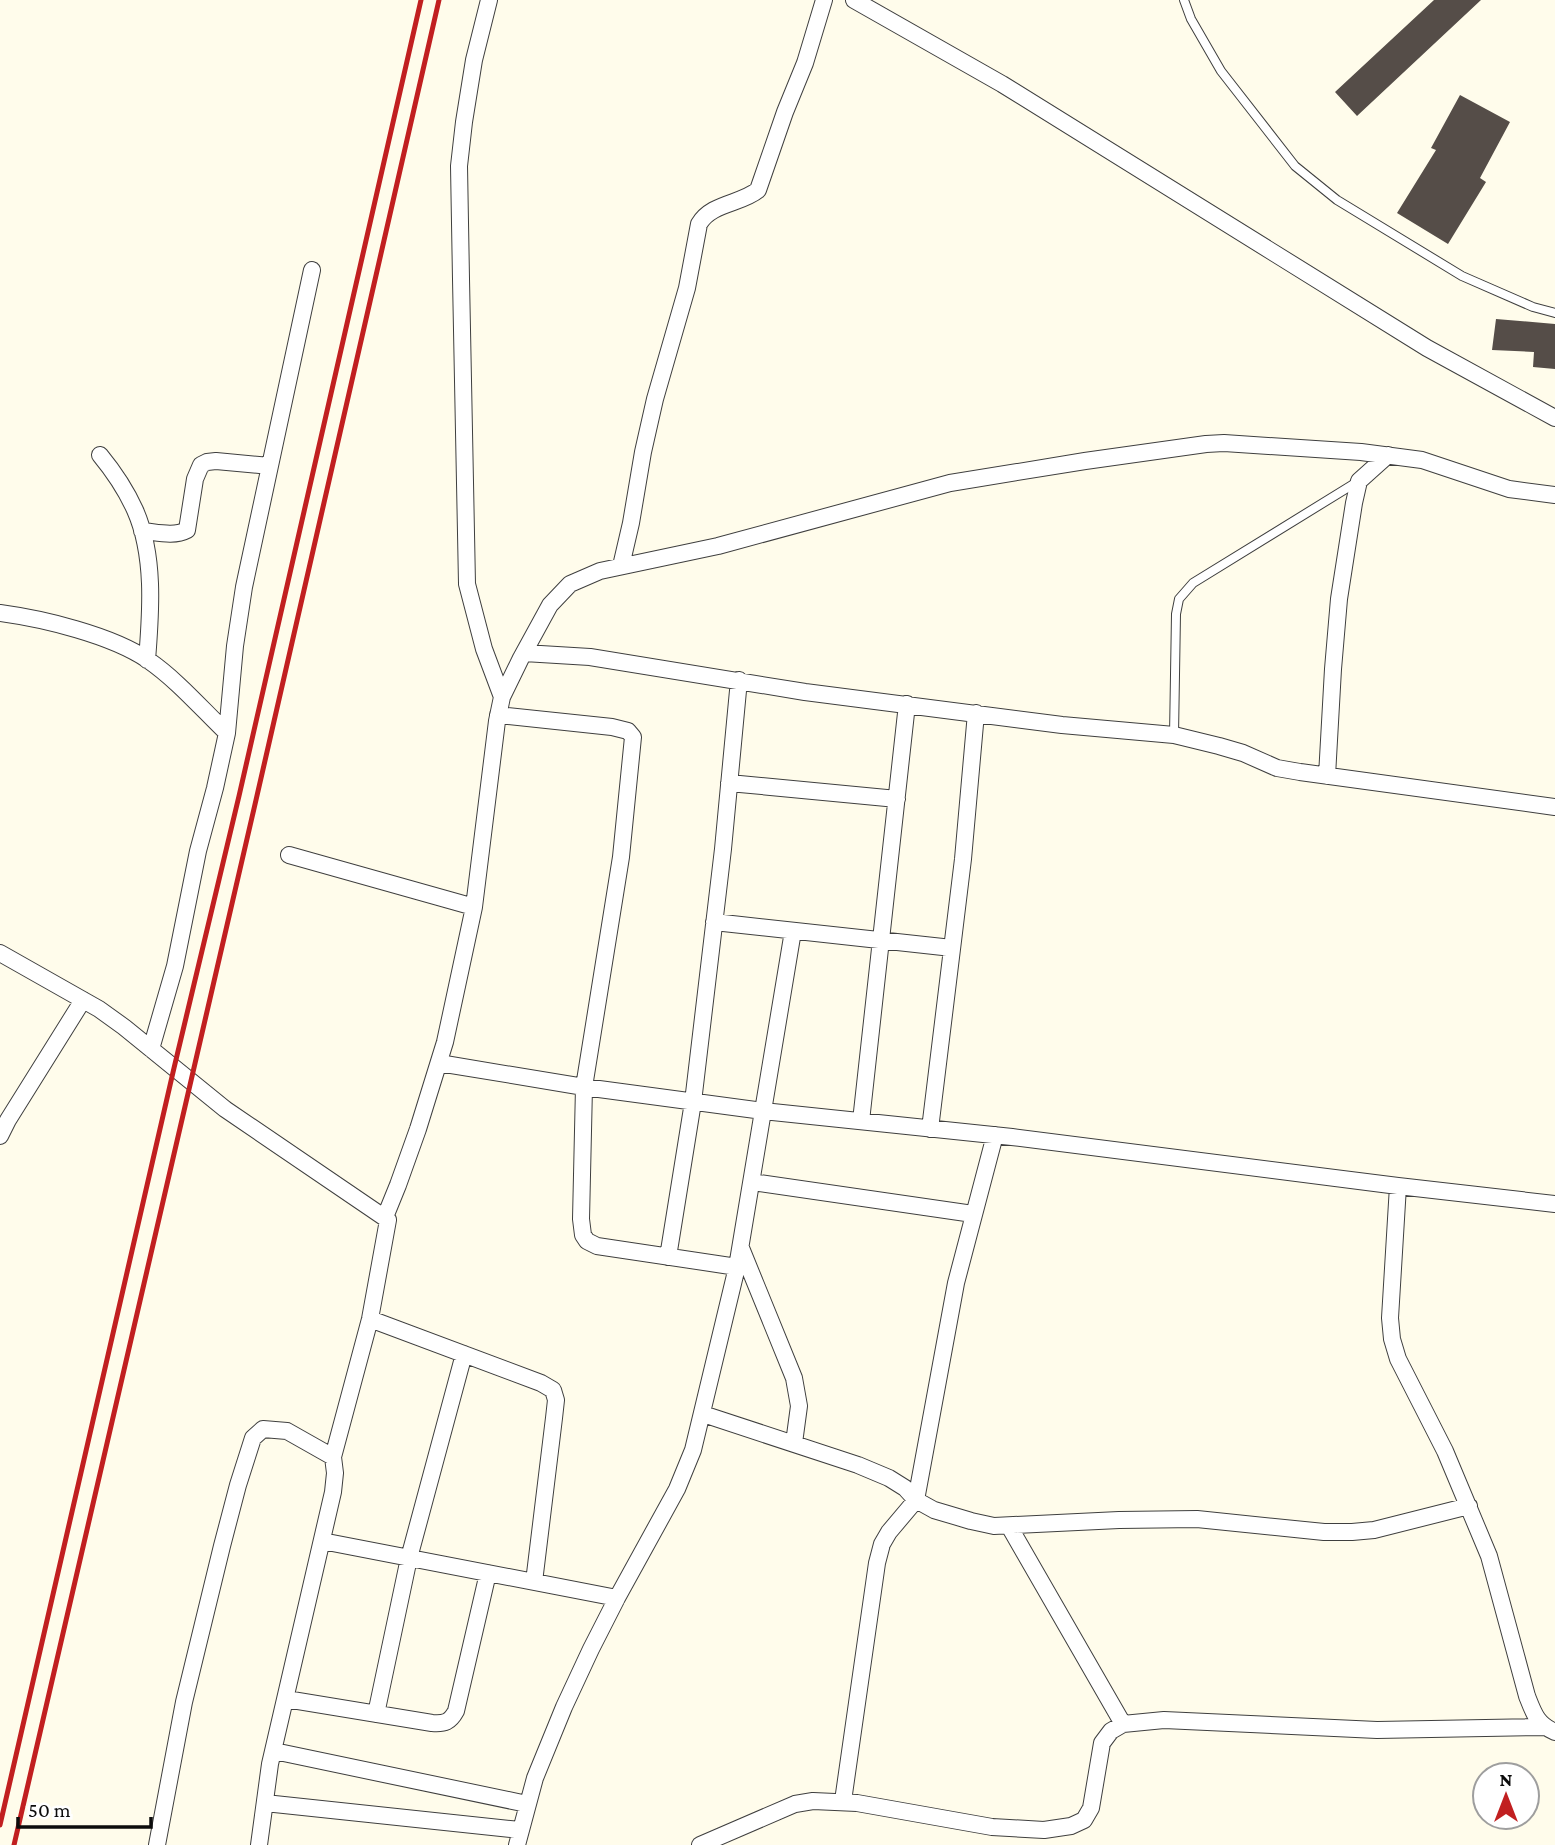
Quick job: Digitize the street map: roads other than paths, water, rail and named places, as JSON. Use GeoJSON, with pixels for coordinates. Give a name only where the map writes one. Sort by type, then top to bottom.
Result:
{"type":"FeatureCollection","features":[{"type":"Feature","properties":{"kind":"street"},"geometry":{"type":"LineString","coordinates":[[489,0],[474,60],[459,166],[461,279],[467,584],[484,649],[502,696]]}},
{"type":"Feature","properties":{"kind":"street"},"geometry":{"type":"LineString","coordinates":[[621,566],[655,399],[687,288],[701,220],[720,207],[752,195],[758,190],[805,63],[824,0]]}},
{"type":"Feature","properties":{"kind":"street"},"geometry":{"type":"LineString","coordinates":[[854,0],[1026,99],[1427,348],[1555,418]]}},
{"type":"Feature","properties":{"kind":"street"},"geometry":{"type":"LineString","coordinates":[[151,1049],[174,966],[198,850],[227,733],[238,619],[312,270]]}},
{"type":"Feature","properties":{"kind":"street"},"geometry":{"type":"LineString","coordinates":[[385,1216],[406,1162],[445,1042],[474,907],[502,696],[550,605],[570,584],[600,571],[719,546],[950,483],[1109,457],[1224,443],[1422,460],[1509,489],[1555,495]]}},
{"type":"Feature","properties":{"kind":"street"},"geometry":{"type":"LineString","coordinates":[[100,455],[128,496],[142,531],[149,586],[147,660]]}},
{"type":"Feature","properties":{"kind":"street"},"geometry":{"type":"LineString","coordinates":[[1327,776],[1339,599],[1354,503],[1359,481],[1388,456]]}},
{"type":"Feature","properties":{"kind":"street"},"geometry":{"type":"LineString","coordinates":[[142,531],[175,534],[187,530],[195,479],[204,463],[216,461],[270,466]]}},
{"type":"Feature","properties":{"kind":"street"},"geometry":{"type":"LineString","coordinates":[[0,613],[75,630],[130,649],[176,683],[227,733]]}},
{"type":"Feature","properties":{"kind":"street"},"geometry":{"type":"LineString","coordinates":[[524,653],[590,657],[805,692],[1062,725],[1174,735],[1226,748],[1277,768],[1555,807]]}},
{"type":"Feature","properties":{"kind":"street"},"geometry":{"type":"LineString","coordinates":[[668,1257],[693,1102],[739,680]]}},
{"type":"Feature","properties":{"kind":"street"},"geometry":{"type":"LineString","coordinates":[[860,1121],[907,704]]}},
{"type":"Feature","properties":{"kind":"street"},"geometry":{"type":"LineString","coordinates":[[930,1129],[964,859],[976,713]]}},
{"type":"Feature","properties":{"kind":"street"},"geometry":{"type":"LineString","coordinates":[[498,715],[612,727],[628,731],[634,737],[621,857],[584,1087],[580,1207],[583,1235],[587,1241],[597,1246],[737,1267]]}},
{"type":"Feature","properties":{"kind":"street"},"geometry":{"type":"LineString","coordinates":[[729,783],[897,799]]}},
{"type":"Feature","properties":{"kind":"street"},"geometry":{"type":"LineString","coordinates":[[289,855],[474,907]]}},
{"type":"Feature","properties":{"kind":"street"},"geometry":{"type":"LineString","coordinates":[[714,922],[953,948]]}},
{"type":"Feature","properties":{"kind":"street"},"geometry":{"type":"LineString","coordinates":[[265,1803],[518,1837],[536,1778],[564,1707],[591,1648],[677,1489],[693,1450],[741,1248],[793,931]]}},
{"type":"Feature","properties":{"kind":"street"},"geometry":{"type":"LineString","coordinates":[[0,953],[115,1021],[225,1109],[388,1220],[370,1319],[333,1457],[333,1493],[274,1751],[259,1845]]}},
{"type":"Feature","properties":{"kind":"street"},"geometry":{"type":"LineString","coordinates":[[0,1136],[83,1000]]}},
{"type":"Feature","properties":{"kind":"street"},"geometry":{"type":"LineString","coordinates":[[439,1063],[584,1087],[763,1111],[995,1135],[1555,1203]]}},
{"type":"Feature","properties":{"kind":"street"},"geometry":{"type":"LineString","coordinates":[[844,1801],[877,1563],[882,1544],[889,1532],[916,1500],[950,1309],[995,1135]]}},
{"type":"Feature","properties":{"kind":"street"},"geometry":{"type":"LineString","coordinates":[[752,1182],[973,1214]]}},
{"type":"Feature","properties":{"kind":"street"},"geometry":{"type":"LineString","coordinates":[[1398,1186],[1390,1318],[1392,1339],[1408,1379],[1445,1451],[1489,1556],[1534,1714],[1550,1730]]}},
{"type":"Feature","properties":{"kind":"street"},"geometry":{"type":"LineString","coordinates":[[741,1248],[794,1378],[799,1406],[794,1443]]}},
{"type":"Feature","properties":{"kind":"street"},"geometry":{"type":"LineString","coordinates":[[370,1319],[541,1383],[553,1390],[554,1418],[534,1582]]}},
{"type":"Feature","properties":{"kind":"street"},"geometry":{"type":"LineString","coordinates":[[376,1714],[409,1558],[464,1354]]}},
{"type":"Feature","properties":{"kind":"street"},"geometry":{"type":"LineString","coordinates":[[702,1414],[858,1465],[889,1478],[905,1488],[916,1500],[934,1510],[994,1526],[1197,1519],[1324,1532],[1352,1532],[1374,1530],[1469,1506]]}},
{"type":"Feature","properties":{"kind":"street"},"geometry":{"type":"LineString","coordinates":[[157,1845],[184,1702],[222,1546],[253,1438],[263,1429],[287,1431],[333,1457]]}},
{"type":"Feature","properties":{"kind":"street"},"geometry":{"type":"LineString","coordinates":[[1009,1526],[1123,1724]]}},
{"type":"Feature","properties":{"kind":"street"},"geometry":{"type":"LineString","coordinates":[[322,1541],[617,1598]]}},
{"type":"Feature","properties":{"kind":"street"},"geometry":{"type":"LineString","coordinates":[[286,1699],[432,1723],[444,1724],[451,1720],[456,1711],[488,1573]]}},
{"type":"Feature","properties":{"kind":"street"},"geometry":{"type":"LineString","coordinates":[[700,1845],[795,1804],[813,1801],[844,1801],[992,1826],[1044,1830],[1071,1826],[1084,1820],[1091,1808],[1102,1743],[1111,1731],[1123,1724],[1164,1720],[1377,1730],[1550,1730]]}},
{"type":"Feature","properties":{"kind":"street"},"geometry":{"type":"LineString","coordinates":[[274,1751],[527,1804]]}},
{"type":"Feature","properties":{"kind":"lane"},"geometry":{"type":"LineString","coordinates":[[1184,0],[1191,19],[1222,71],[1295,166],[1337,200],[1462,276],[1525,304],[1555,313]]}},
{"type":"Feature","properties":{"kind":"lane"},"geometry":{"type":"LineString","coordinates":[[1174,735],[1175,626],[1177,606],[1185,590],[1359,481]]}},
{"type":"Feature","properties":{"kind":"railway"},"geometry":{"type":"LineString","coordinates":[[0,1825],[421,0]]}},
{"type":"Feature","properties":{"kind":"railway"},"geometry":{"type":"LineString","coordinates":[[14,1845],[439,0]]}}]}
